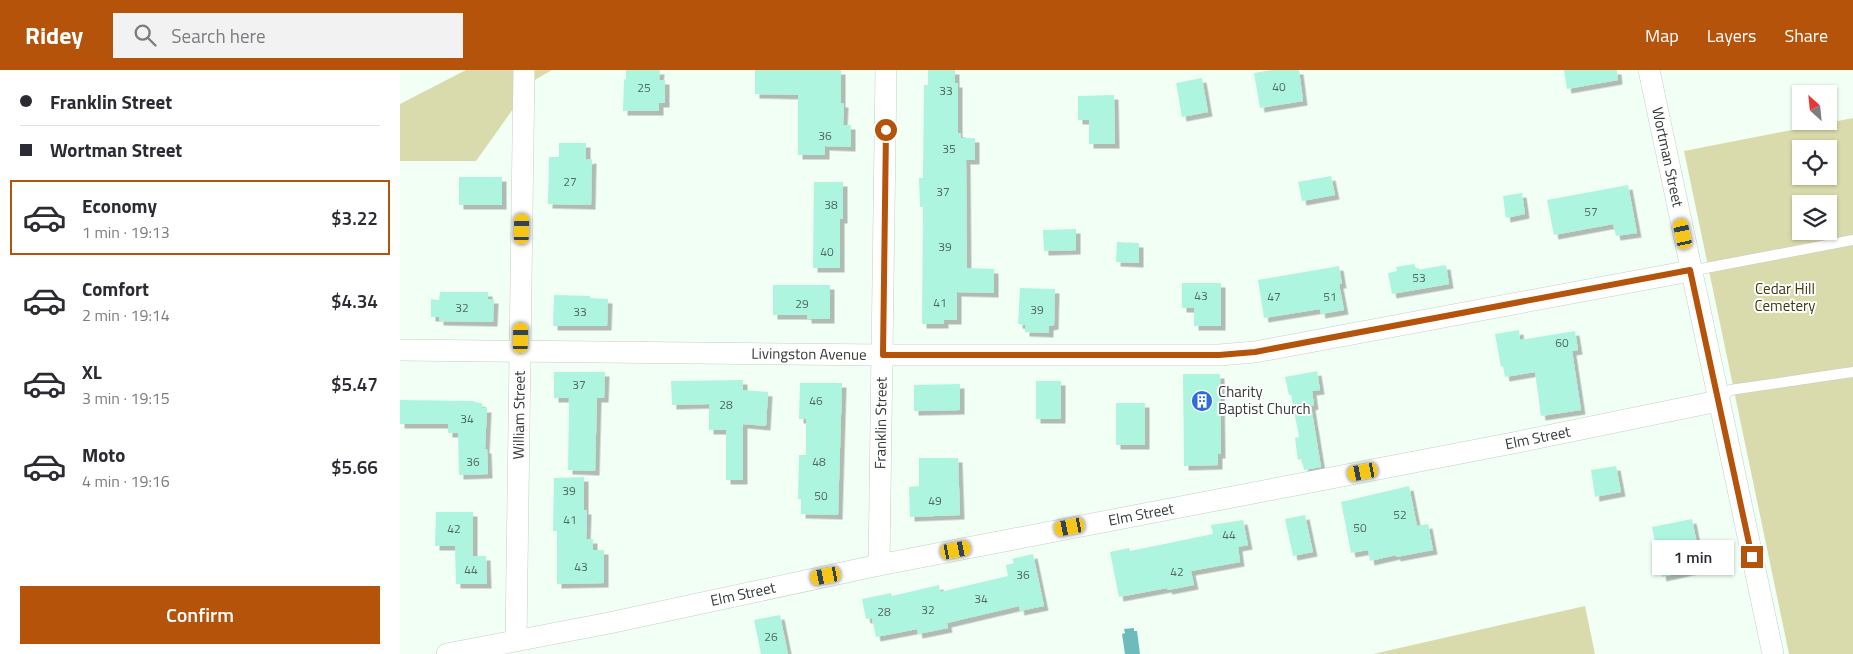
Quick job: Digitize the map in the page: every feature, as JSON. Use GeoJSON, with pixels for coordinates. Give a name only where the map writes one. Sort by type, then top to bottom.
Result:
{"type":"FeatureCollection","features":[{"type":"Feature","properties":{"kind":"street","name":"William Street"},"geometry":{"type":"LineString","coordinates":[[516,640],[524,70]]}},
{"type":"Feature","properties":{"kind":"street","name":"Franklin Street"},"geometry":{"type":"LineString","coordinates":[[879,565],[886,70]]}},
{"type":"Feature","properties":{"kind":"street","name":"Wortman Street"},"geometry":{"type":"LineString","coordinates":[[1649,70],[1718,401],[1774,654]]}},
{"type":"Feature","properties":{"kind":"street","name":"Livingston Avenue"},"geometry":{"type":"LineString","coordinates":[[400,350],[883,355],[1219,355],[1255,352],[1690,270]]}},
{"type":"Feature","properties":{"kind":"street","name":"Elm Street"},"geometry":{"type":"LineString","coordinates":[[447,654],[609,623],[879,565],[1513,444],[1718,401]]}},
{"type":"Feature","properties":{"kind":"lane"},"geometry":{"type":"LineString","coordinates":[[1690,270],[1853,240]]}},
{"type":"Feature","properties":{"kind":"lane"},"geometry":{"type":"LineString","coordinates":[[1718,401],[1730,390],[1853,372]]}},
{"type":"Feature","properties":{"kind":"green space"},"geometry":{"type":"Polygon","coordinates":[[[466,70],[552,70],[533,81],[476,161],[400,161],[400,104],[466,70]]]}},
{"type":"Feature","properties":{"kind":"green space","name":"Cedar Hill Cemetery"},"geometry":{"type":"Polygon","coordinates":[[[1853,118],[1853,654],[1789,654],[1684,151],[1792,130],[1838,130],[1838,121],[1853,118]]]}},
{"type":"Feature","properties":{"kind":"green space"},"geometry":{"type":"Polygon","coordinates":[[[1585,606],[1595,654],[1373,654],[1585,606]]]}},
{"type":"Feature","properties":{"kind":"water"},"geometry":{"type":"Polygon","coordinates":[[[1134,628],[1134,631],[1137,631],[1140,654],[1125,654],[1122,634],[1125,633],[1124,629],[1134,628]]]}},
{"type":"Feature","properties":{"kind":"building"},"geometry":{"type":"Polygon","coordinates":[[[626,70],[660,70],[659,80],[665,80],[665,103],[659,103],[659,111],[623,111],[626,70]]]}},
{"type":"Feature","properties":{"kind":"building"},"geometry":{"type":"Polygon","coordinates":[[[755,70],[841,70],[841,103],[844,103],[843,125],[851,125],[851,147],[825,146],[825,155],[798,155],[798,95],[755,94],[755,70]]]}},
{"type":"Feature","properties":{"kind":"building"},"geometry":{"type":"Polygon","coordinates":[[[928,70],[955,70],[955,83],[958,83],[958,133],[961,133],[961,138],[975,138],[975,160],[966,160],[967,268],[994,269],[994,293],[957,292],[957,320],[944,320],[944,324],[922,324],[923,207],[920,207],[919,178],[923,178],[924,85],[928,85],[928,70]]]}},
{"type":"Feature","properties":{"kind":"building"},"geometry":{"type":"Polygon","coordinates":[[[1271,70],[1299,70],[1303,101],[1260,108],[1254,73],[1271,70]]]}},
{"type":"Feature","properties":{"kind":"building"},"geometry":{"type":"Polygon","coordinates":[[[1564,70],[1617,70],[1618,80],[1567,89],[1564,70]]]}},
{"type":"Feature","properties":{"kind":"building"},"geometry":{"type":"Polygon","coordinates":[[[1202,78],[1208,112],[1182,117],[1176,83],[1202,78]]]}},
{"type":"Feature","properties":{"kind":"building"},"geometry":{"type":"Polygon","coordinates":[[[1114,95],[1115,144],[1089,144],[1089,120],[1078,120],[1078,96],[1114,95]]]}},
{"type":"Feature","properties":{"kind":"building"},"geometry":{"type":"Polygon","coordinates":[[[559,143],[586,143],[586,160],[592,159],[591,205],[548,204],[549,157],[559,157],[559,143]]]}},
{"type":"Feature","properties":{"kind":"building"},"geometry":{"type":"Polygon","coordinates":[[[1331,176],[1335,195],[1302,201],[1298,182],[1331,176]]]}},
{"type":"Feature","properties":{"kind":"building"},"geometry":{"type":"Polygon","coordinates":[[[459,177],[502,177],[502,205],[459,205],[459,177]]]}},
{"type":"Feature","properties":{"kind":"building"},"geometry":{"type":"Polygon","coordinates":[[[814,182],[843,182],[843,219],[840,219],[840,268],[813,268],[814,182]]]}},
{"type":"Feature","properties":{"kind":"building"},"geometry":{"type":"Polygon","coordinates":[[[1628,185],[1637,233],[1616,236],[1613,224],[1554,235],[1547,200],[1628,185]]]}},
{"type":"Feature","properties":{"kind":"building"},"geometry":{"type":"Polygon","coordinates":[[[1522,193],[1525,214],[1506,218],[1503,196],[1522,193]]]}},
{"type":"Feature","properties":{"kind":"building"},"geometry":{"type":"Polygon","coordinates":[[[1076,229],[1076,250],[1044,251],[1043,230],[1076,229]]]}},
{"type":"Feature","properties":{"kind":"building"},"geometry":{"type":"Polygon","coordinates":[[[1117,242],[1139,243],[1139,263],[1116,262],[1117,242]]]}},
{"type":"Feature","properties":{"kind":"building"},"geometry":{"type":"Polygon","coordinates":[[[1414,264],[1417,270],[1446,265],[1449,284],[1392,294],[1388,273],[1397,271],[1396,267],[1414,264]]]}},
{"type":"Feature","properties":{"kind":"building"},"geometry":{"type":"Polygon","coordinates":[[[1339,266],[1342,284],[1339,284],[1344,310],[1321,314],[1320,309],[1264,318],[1258,280],[1339,266]]]}},
{"type":"Feature","properties":{"kind":"building"},"geometry":{"type":"Polygon","coordinates":[[[1182,283],[1221,283],[1221,326],[1194,326],[1194,308],[1182,308],[1182,283]]]}},
{"type":"Feature","properties":{"kind":"building"},"geometry":{"type":"Polygon","coordinates":[[[773,285],[830,285],[830,319],[807,319],[807,315],[773,315],[773,285]]]}},
{"type":"Feature","properties":{"kind":"building"},"geometry":{"type":"Polygon","coordinates":[[[1020,288],[1055,289],[1054,325],[1049,326],[1049,333],[1025,332],[1025,325],[1018,324],[1020,288]]]}},
{"type":"Feature","properties":{"kind":"building"},"geometry":{"type":"Polygon","coordinates":[[[440,292],[488,292],[488,299],[494,299],[493,322],[439,321],[439,317],[431,317],[431,299],[439,300],[440,292]]]}},
{"type":"Feature","properties":{"kind":"building"},"geometry":{"type":"Polygon","coordinates":[[[554,295],[590,296],[590,298],[608,299],[607,326],[553,326],[554,295]]]}},
{"type":"Feature","properties":{"kind":"building"},"geometry":{"type":"Polygon","coordinates":[[[1519,330],[1520,340],[1575,331],[1578,350],[1572,351],[1581,410],[1541,416],[1535,372],[1505,377],[1503,366],[1501,367],[1495,334],[1519,330]]]}},
{"type":"Feature","properties":{"kind":"building"},"geometry":{"type":"Polygon","coordinates":[[[1317,371],[1320,390],[1312,391],[1314,405],[1311,406],[1321,467],[1304,470],[1302,459],[1298,460],[1295,438],[1299,437],[1291,395],[1289,395],[1285,377],[1317,371]]]}},
{"type":"Feature","properties":{"kind":"building"},"geometry":{"type":"Polygon","coordinates":[[[554,372],[605,372],[604,398],[597,398],[595,471],[568,470],[569,398],[554,398],[554,372]]]}},
{"type":"Feature","properties":{"kind":"building","name":"Charity Baptist Church"},"geometry":{"type":"Polygon","coordinates":[[[1183,374],[1220,374],[1221,454],[1218,454],[1218,465],[1184,466],[1183,374]]]}},
{"type":"Feature","properties":{"kind":"building"},"geometry":{"type":"Polygon","coordinates":[[[743,380],[743,390],[768,392],[766,426],[743,424],[743,480],[726,480],[726,430],[709,430],[709,404],[672,405],[671,381],[743,380]]]}},
{"type":"Feature","properties":{"kind":"building"},"geometry":{"type":"Polygon","coordinates":[[[1036,381],[1061,381],[1061,419],[1036,419],[1036,381]]]}},
{"type":"Feature","properties":{"kind":"building"},"geometry":{"type":"Polygon","coordinates":[[[800,383],[842,383],[838,515],[801,514],[801,499],[798,499],[799,455],[806,455],[806,419],[799,419],[800,383]]]}},
{"type":"Feature","properties":{"kind":"building"},"geometry":{"type":"Polygon","coordinates":[[[960,384],[960,410],[914,411],[914,385],[960,384]]]}},
{"type":"Feature","properties":{"kind":"building"},"geometry":{"type":"Polygon","coordinates":[[[400,400],[474,401],[482,403],[482,408],[487,408],[485,449],[487,449],[488,474],[459,475],[458,433],[448,433],[448,424],[400,424],[400,400]]]}},
{"type":"Feature","properties":{"kind":"building"},"geometry":{"type":"Polygon","coordinates":[[[1116,403],[1145,403],[1145,445],[1116,445],[1116,403]]]}},
{"type":"Feature","properties":{"kind":"building"},"geometry":{"type":"Polygon","coordinates":[[[919,458],[958,458],[960,515],[910,517],[909,487],[919,486],[919,458]]]}},
{"type":"Feature","properties":{"kind":"building"},"geometry":{"type":"Polygon","coordinates":[[[1616,466],[1621,492],[1595,497],[1591,470],[1616,466]]]}},
{"type":"Feature","properties":{"kind":"building"},"geometry":{"type":"Polygon","coordinates":[[[584,477],[584,510],[587,510],[586,539],[593,539],[593,550],[604,550],[604,583],[557,584],[557,531],[553,531],[554,478],[584,477]]]}},
{"type":"Feature","properties":{"kind":"building"},"geometry":{"type":"Polygon","coordinates":[[[1409,486],[1417,526],[1428,524],[1433,550],[1370,561],[1368,550],[1351,553],[1341,502],[1409,486]]]}},
{"type":"Feature","properties":{"kind":"building"},"geometry":{"type":"Polygon","coordinates":[[[436,512],[473,512],[473,556],[486,556],[487,584],[456,584],[455,546],[435,546],[436,512]]]}},
{"type":"Feature","properties":{"kind":"building"},"geometry":{"type":"Polygon","coordinates":[[[1305,515],[1313,552],[1293,556],[1285,519],[1305,515]]]}},
{"type":"Feature","properties":{"kind":"building"},"geometry":{"type":"Polygon","coordinates":[[[1692,519],[1702,568],[1662,577],[1652,527],[1692,519]]]}},
{"type":"Feature","properties":{"kind":"building"},"geometry":{"type":"Polygon","coordinates":[[[1243,520],[1248,545],[1238,547],[1240,562],[1191,571],[1194,585],[1119,597],[1110,552],[1129,548],[1130,551],[1213,534],[1211,525],[1243,520]]]}},
{"type":"Feature","properties":{"kind":"building"},"geometry":{"type":"Polygon","coordinates":[[[1033,554],[1044,606],[1020,611],[1019,606],[947,623],[948,628],[918,634],[917,629],[876,637],[872,618],[866,619],[862,599],[891,593],[892,596],[939,585],[940,592],[1008,576],[1006,565],[1014,563],[1012,559],[1033,554]]]}},
{"type":"Feature","properties":{"kind":"building"},"geometry":{"type":"Polygon","coordinates":[[[780,615],[788,654],[761,654],[754,620],[780,615]]]}},
{"type":"Feature","properties":{"kind":"place","name":"Charity Baptist Church"},"geometry":{"type":"Point","coordinates":[1202,401]}},
{"type":"Feature","properties":{"kind":"route"},"geometry":{"type":"LineString","coordinates":[[886,130],[883,355],[1219,355],[1255,352],[1690,270],[1752,557]]}}]}
